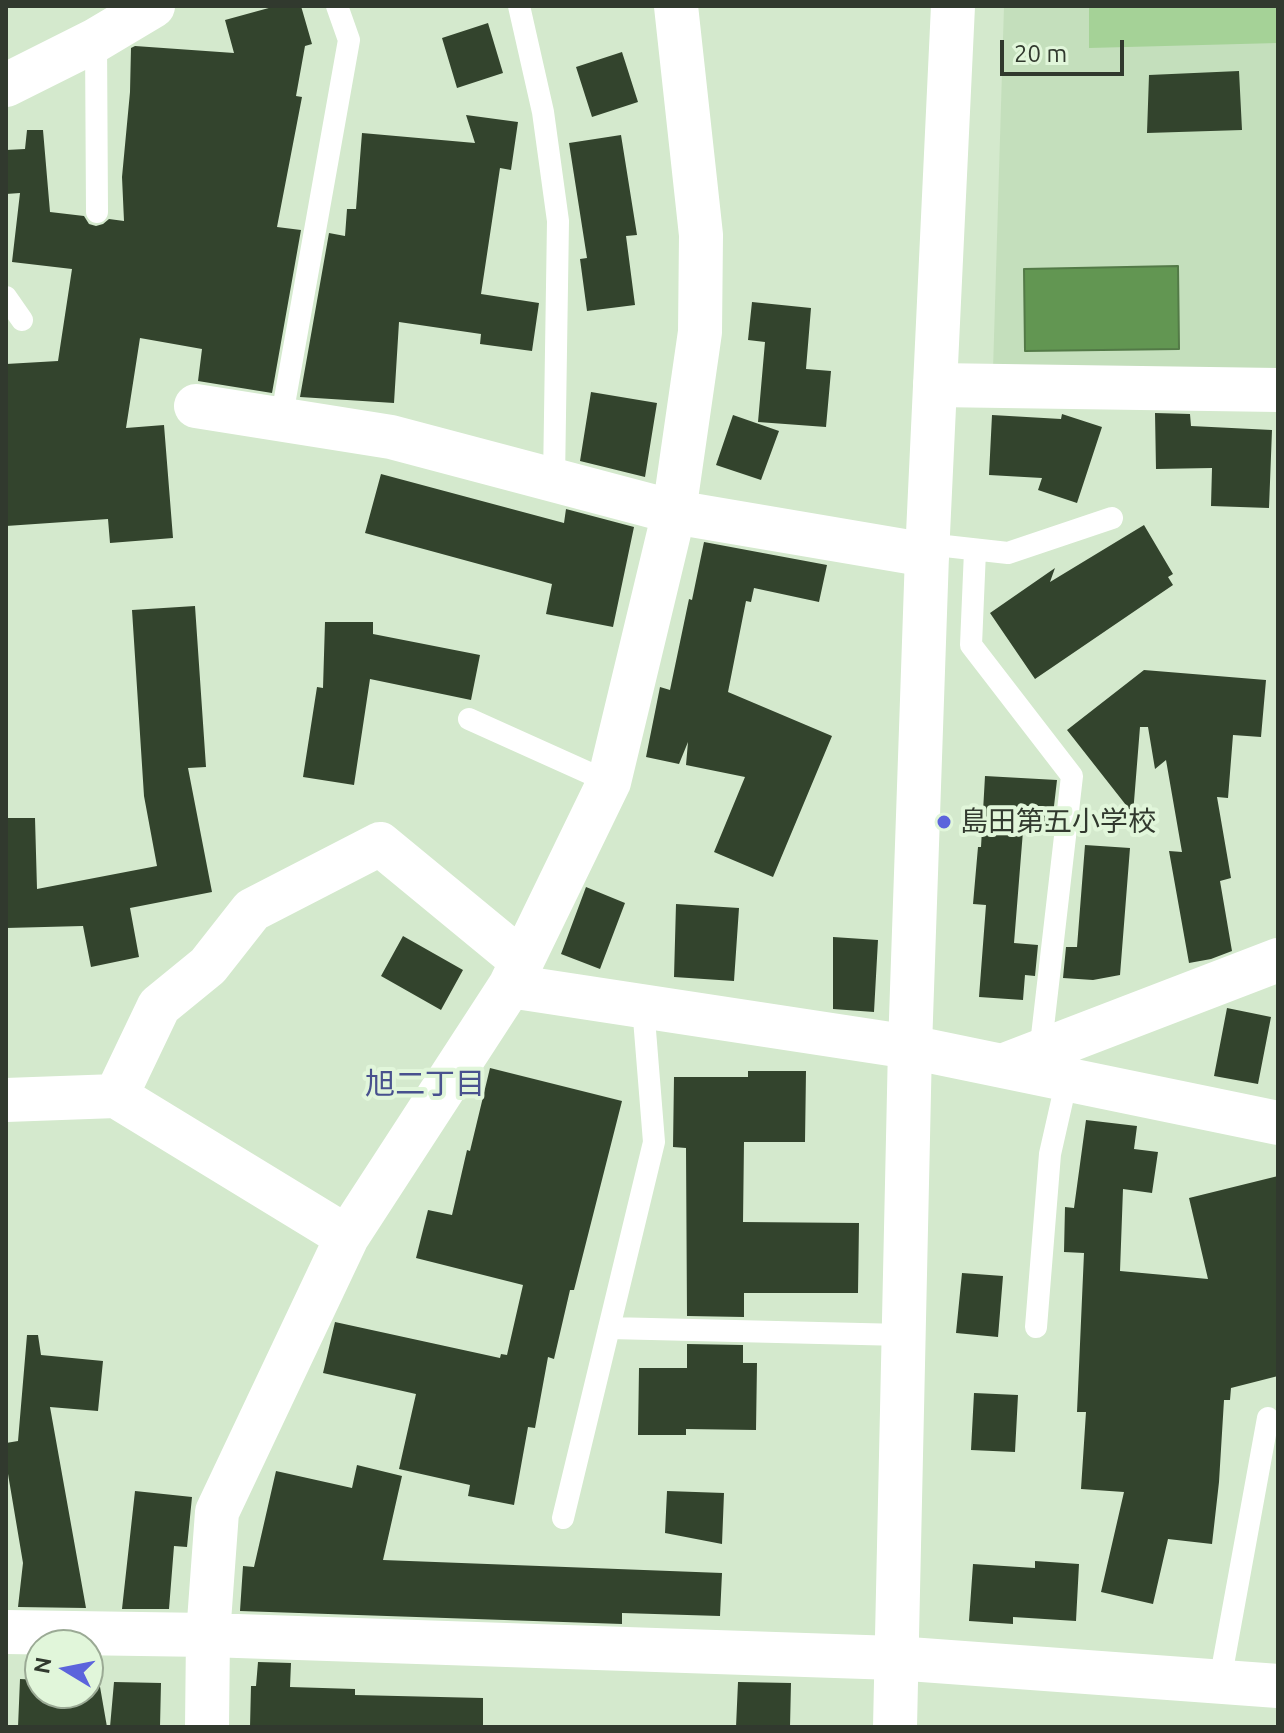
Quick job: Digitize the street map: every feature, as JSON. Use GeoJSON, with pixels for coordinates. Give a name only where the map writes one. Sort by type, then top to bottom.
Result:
{"type":"FeatureCollection","features":[{"type":"Feature","properties":{"kind":"street"},"geometry":{"type":"LineString","coordinates":[[6,85],[96,40],[153,6]]}},
{"type":"Feature","properties":{"kind":"street"},"geometry":{"type":"LineString","coordinates":[[207,1727],[208,1635],[217,1512],[347,1237],[516,974],[609,782],[674,512],[700,332],[701,235],[676,6]]}},
{"type":"Feature","properties":{"kind":"street"},"geometry":{"type":"LineString","coordinates":[[895,1727],[910,1047],[927,549],[953,6]]}},
{"type":"Feature","properties":{"kind":"street"},"geometry":{"type":"LineString","coordinates":[[935,385],[1278,390]]}},
{"type":"Feature","properties":{"kind":"street"},"geometry":{"type":"LineString","coordinates":[[196,406],[391,437],[674,512],[927,549]]}},
{"type":"Feature","properties":{"kind":"street"},"geometry":{"type":"LineString","coordinates":[[116,1096],[159,1006],[208,966],[252,910],[380,844],[516,974],[643,1006],[1036,1066],[1278,1123]]}},
{"type":"Feature","properties":{"kind":"street"},"geometry":{"type":"LineString","coordinates":[[1036,1066],[1278,960]]}},
{"type":"Feature","properties":{"kind":"street"},"geometry":{"type":"LineString","coordinates":[[6,1100],[116,1096],[347,1237]]}},
{"type":"Feature","properties":{"kind":"street"},"geometry":{"type":"LineString","coordinates":[[6,1632],[208,1635],[895,1658],[1278,1686]]}},
{"type":"Feature","properties":{"kind":"lane"},"geometry":{"type":"LineString","coordinates":[[281,421],[349,40],[337,6]]}},
{"type":"Feature","properties":{"kind":"lane"},"geometry":{"type":"LineString","coordinates":[[519,6],[543,112],[558,221],[554,480]]}},
{"type":"Feature","properties":{"kind":"lane"},"geometry":{"type":"LineString","coordinates":[[96,40],[97,212]]}},
{"type":"Feature","properties":{"kind":"lane"},"geometry":{"type":"LineString","coordinates":[[6,297],[22,320]]}},
{"type":"Feature","properties":{"kind":"lane"},"geometry":{"type":"LineString","coordinates":[[927,549],[1008,553],[1112,518]]}},
{"type":"Feature","properties":{"kind":"lane"},"geometry":{"type":"LineString","coordinates":[[975,551],[971,645],[1072,776],[1036,1066],[1050,1154],[1036,1327]]}},
{"type":"Feature","properties":{"kind":"lane"},"geometry":{"type":"LineString","coordinates":[[469,719],[609,782]]}},
{"type":"Feature","properties":{"kind":"lane"},"geometry":{"type":"LineString","coordinates":[[563,1518],[654,1142],[643,1006]]}},
{"type":"Feature","properties":{"kind":"lane"},"geometry":{"type":"LineString","coordinates":[[609,1328],[903,1335]]}},
{"type":"Feature","properties":{"kind":"lane"},"geometry":{"type":"LineString","coordinates":[[1220,1681],[1268,1418]]}},
{"type":"Feature","properties":{"kind":"shaded area"},"geometry":{"type":"Polygon","coordinates":[[[1004,6],[1278,6],[1278,375],[993,370],[1004,6]]]}},
{"type":"Feature","properties":{"kind":"shaded area"},"geometry":{"type":"Polygon","coordinates":[[[1089,6],[1278,6],[1278,43],[1089,48],[1089,6]]]}},
{"type":"Feature","properties":{"kind":"shaded area"},"geometry":{"type":"Polygon","coordinates":[[[1178,266],[1179,349],[1025,351],[1024,269],[1178,266]]]}},
{"type":"Feature","properties":{"kind":"building"},"geometry":{"type":"Polygon","coordinates":[[[276,6],[301,6],[312,44],[305,46],[296,96],[302,97],[277,227],[301,230],[272,393],[198,381],[202,349],[140,338],[126,428],[164,425],[173,538],[110,543],[108,519],[6,526],[6,364],[58,361],[72,269],[12,262],[20,193],[6,194],[6,150],[25,149],[27,130],[43,130],[50,212],[84,216],[89,224],[96,226],[109,219],[124,221],[122,177],[131,48],[234,53],[225,20],[276,6]]]}},
{"type":"Feature","properties":{"kind":"building"},"geometry":{"type":"Polygon","coordinates":[[[488,23],[503,73],[457,88],[442,38],[488,23]]]}},
{"type":"Feature","properties":{"kind":"building"},"geometry":{"type":"Polygon","coordinates":[[[622,52],[638,102],[592,117],[576,67],[622,52]]]}},
{"type":"Feature","properties":{"kind":"building"},"geometry":{"type":"Polygon","coordinates":[[[1239,71],[1242,130],[1147,133],[1149,75],[1239,71]]]}},
{"type":"Feature","properties":{"kind":"building"},"geometry":{"type":"Polygon","coordinates":[[[466,115],[518,122],[511,170],[500,168],[481,294],[539,303],[532,351],[480,344],[481,334],[399,322],[394,403],[300,397],[329,233],[345,236],[347,209],[356,209],[362,133],[475,143],[466,115]]]}},
{"type":"Feature","properties":{"kind":"building"},"geometry":{"type":"Polygon","coordinates":[[[621,135],[637,235],[626,236],[635,305],[587,311],[580,259],[587,258],[569,143],[621,135]]]}},
{"type":"Feature","properties":{"kind":"building"},"geometry":{"type":"Polygon","coordinates":[[[752,302],[811,308],[806,369],[831,371],[826,427],[758,422],[765,342],[748,340],[752,302]]]}},
{"type":"Feature","properties":{"kind":"building"},"geometry":{"type":"Polygon","coordinates":[[[591,392],[657,403],[645,477],[580,461],[591,392]]]}},
{"type":"Feature","properties":{"kind":"building"},"geometry":{"type":"Polygon","coordinates":[[[1155,413],[1190,414],[1191,426],[1272,430],[1269,508],[1211,506],[1212,468],[1156,469],[1155,413]]]}},
{"type":"Feature","properties":{"kind":"building"},"geometry":{"type":"Polygon","coordinates":[[[1062,414],[1102,427],[1077,503],[1038,490],[1042,478],[989,475],[992,415],[1061,419],[1062,414]]]}},
{"type":"Feature","properties":{"kind":"building"},"geometry":{"type":"Polygon","coordinates":[[[733,415],[779,431],[761,480],[716,465],[733,415]]]}},
{"type":"Feature","properties":{"kind":"building"},"geometry":{"type":"Polygon","coordinates":[[[381,474],[564,523],[566,509],[634,527],[613,627],[546,614],[552,584],[365,533],[381,474]]]}},
{"type":"Feature","properties":{"kind":"building"},"geometry":{"type":"Polygon","coordinates":[[[1144,525],[1173,574],[1168,577],[1173,585],[1035,679],[990,613],[1055,568],[1050,582],[1144,525]]]}},
{"type":"Feature","properties":{"kind":"building"},"geometry":{"type":"Polygon","coordinates":[[[704,542],[827,565],[819,602],[754,588],[751,602],[746,601],[728,692],[832,736],[773,877],[714,852],[745,777],[686,765],[688,742],[679,764],[646,757],[660,687],[670,690],[704,542]]]}},
{"type":"Feature","properties":{"kind":"building"},"geometry":{"type":"Polygon","coordinates":[[[195,606],[206,767],[188,768],[212,892],[130,908],[139,957],[91,967],[83,926],[6,928],[6,818],[35,818],[37,889],[157,866],[144,796],[132,610],[195,606]]]}},
{"type":"Feature","properties":{"kind":"building"},"geometry":{"type":"Polygon","coordinates":[[[325,622],[373,622],[373,634],[480,655],[471,700],[370,679],[354,785],[303,777],[317,687],[323,688],[325,622]]]}},
{"type":"Feature","properties":{"kind":"building"},"geometry":{"type":"Polygon","coordinates":[[[1144,670],[1266,680],[1261,737],[1233,735],[1228,798],[1217,797],[1231,878],[1220,881],[1232,951],[1211,959],[1189,963],[1169,851],[1182,852],[1166,760],[1155,769],[1148,727],[1140,727],[1133,814],[1067,730],[1144,670]]]}},
{"type":"Feature","properties":{"kind":"building"},"geometry":{"type":"Polygon","coordinates":[[[985,776],[1057,780],[1051,832],[1023,831],[1014,943],[1038,945],[1035,976],[1025,975],[1023,1000],[979,997],[986,905],[973,904],[978,847],[981,847],[985,776]]]}},
{"type":"Feature","properties":{"kind":"building"},"geometry":{"type":"Polygon","coordinates":[[[1085,845],[1130,848],[1120,975],[1093,980],[1063,978],[1066,947],[1077,947],[1085,845]]]}},
{"type":"Feature","properties":{"kind":"building"},"geometry":{"type":"Polygon","coordinates":[[[586,887],[625,903],[600,969],[561,954],[586,887]]]}},
{"type":"Feature","properties":{"kind":"building"},"geometry":{"type":"Polygon","coordinates":[[[676,904],[739,908],[734,981],[674,977],[676,904]]]}},
{"type":"Feature","properties":{"kind":"building"},"geometry":{"type":"Polygon","coordinates":[[[403,936],[463,970],[441,1010],[381,976],[403,936]]]}},
{"type":"Feature","properties":{"kind":"building"},"geometry":{"type":"Polygon","coordinates":[[[833,937],[878,940],[874,1012],[833,1009],[833,937]]]}},
{"type":"Feature","properties":{"kind":"building"},"geometry":{"type":"Polygon","coordinates":[[[1227,1008],[1271,1017],[1258,1084],[1214,1076],[1227,1008]]]}},
{"type":"Feature","properties":{"kind":"building"},"geometry":{"type":"Polygon","coordinates":[[[490,1068],[622,1101],[574,1290],[570,1290],[554,1359],[548,1357],[535,1428],[528,1427],[514,1505],[468,1496],[470,1485],[399,1469],[416,1394],[323,1373],[335,1322],[500,1358],[501,1354],[507,1355],[523,1285],[416,1258],[428,1210],[452,1215],[490,1068]]]}},
{"type":"Feature","properties":{"kind":"building"},"geometry":{"type":"Polygon","coordinates":[[[748,1071],[806,1071],[805,1142],[744,1142],[743,1222],[859,1223],[858,1293],[744,1293],[744,1317],[687,1316],[686,1148],[673,1147],[674,1077],[748,1077],[748,1071]]]}},
{"type":"Feature","properties":{"kind":"building"},"geometry":{"type":"Polygon","coordinates":[[[1086,1120],[1137,1126],[1134,1149],[1158,1152],[1152,1193],[1123,1189],[1120,1271],[1208,1279],[1189,1198],[1278,1176],[1278,1376],[1231,1388],[1230,1400],[1224,1400],[1212,1544],[1168,1539],[1153,1604],[1101,1592],[1124,1492],[1081,1489],[1086,1412],[1077,1412],[1084,1253],[1064,1252],[1065,1207],[1074,1208],[1086,1120]]]}},
{"type":"Feature","properties":{"kind":"building"},"geometry":{"type":"Polygon","coordinates":[[[962,1273],[1003,1276],[998,1337],[956,1333],[962,1273]]]}},
{"type":"Feature","properties":{"kind":"building"},"geometry":{"type":"Polygon","coordinates":[[[27,1335],[38,1335],[41,1355],[103,1361],[98,1411],[50,1407],[86,1608],[18,1607],[23,1563],[6,1462],[6,1443],[18,1441],[27,1335]]]}},
{"type":"Feature","properties":{"kind":"building"},"geometry":{"type":"Polygon","coordinates":[[[687,1344],[743,1345],[743,1363],[757,1363],[756,1430],[686,1429],[686,1435],[638,1435],[639,1368],[687,1368],[687,1344]]]}},
{"type":"Feature","properties":{"kind":"building"},"geometry":{"type":"Polygon","coordinates":[[[974,1393],[1018,1395],[1015,1452],[971,1450],[974,1393]]]}},
{"type":"Feature","properties":{"kind":"building"},"geometry":{"type":"Polygon","coordinates":[[[357,1465],[402,1476],[383,1560],[722,1573],[720,1616],[622,1613],[622,1624],[240,1611],[243,1566],[254,1567],[276,1471],[352,1488],[357,1465]]]}},
{"type":"Feature","properties":{"kind":"building"},"geometry":{"type":"Polygon","coordinates":[[[135,1491],[192,1497],[187,1547],[174,1546],[169,1609],[122,1609],[135,1491]]]}},
{"type":"Feature","properties":{"kind":"building"},"geometry":{"type":"Polygon","coordinates":[[[667,1491],[724,1493],[722,1544],[665,1533],[667,1491]]]}},
{"type":"Feature","properties":{"kind":"building"},"geometry":{"type":"Polygon","coordinates":[[[1035,1561],[1079,1564],[1076,1621],[1013,1617],[1013,1624],[969,1621],[973,1564],[1035,1568],[1035,1561]]]}},
{"type":"Feature","properties":{"kind":"building"},"geometry":{"type":"Polygon","coordinates":[[[258,1662],[291,1663],[290,1687],[355,1689],[355,1695],[483,1698],[483,1727],[250,1727],[251,1686],[256,1686],[258,1662]]]}},
{"type":"Feature","properties":{"kind":"building"},"geometry":{"type":"Polygon","coordinates":[[[20,1679],[24,1679],[24,1709],[104,1709],[107,1727],[18,1727],[20,1679]]]}},
{"type":"Feature","properties":{"kind":"building"},"geometry":{"type":"Polygon","coordinates":[[[114,1682],[161,1683],[160,1727],[110,1727],[114,1682]]]}},
{"type":"Feature","properties":{"kind":"building"},"geometry":{"type":"Polygon","coordinates":[[[738,1682],[791,1683],[790,1727],[736,1727],[738,1682]]]}},
{"type":"Feature","properties":{"kind":"place","name":"島田第五小学校"},"geometry":{"type":"Point","coordinates":[944,822]}},
{"type":"Feature","properties":{"kind":"district","name":"旭二丁目"},"geometry":{"type":"Point","coordinates":[425,1084]}}]}
